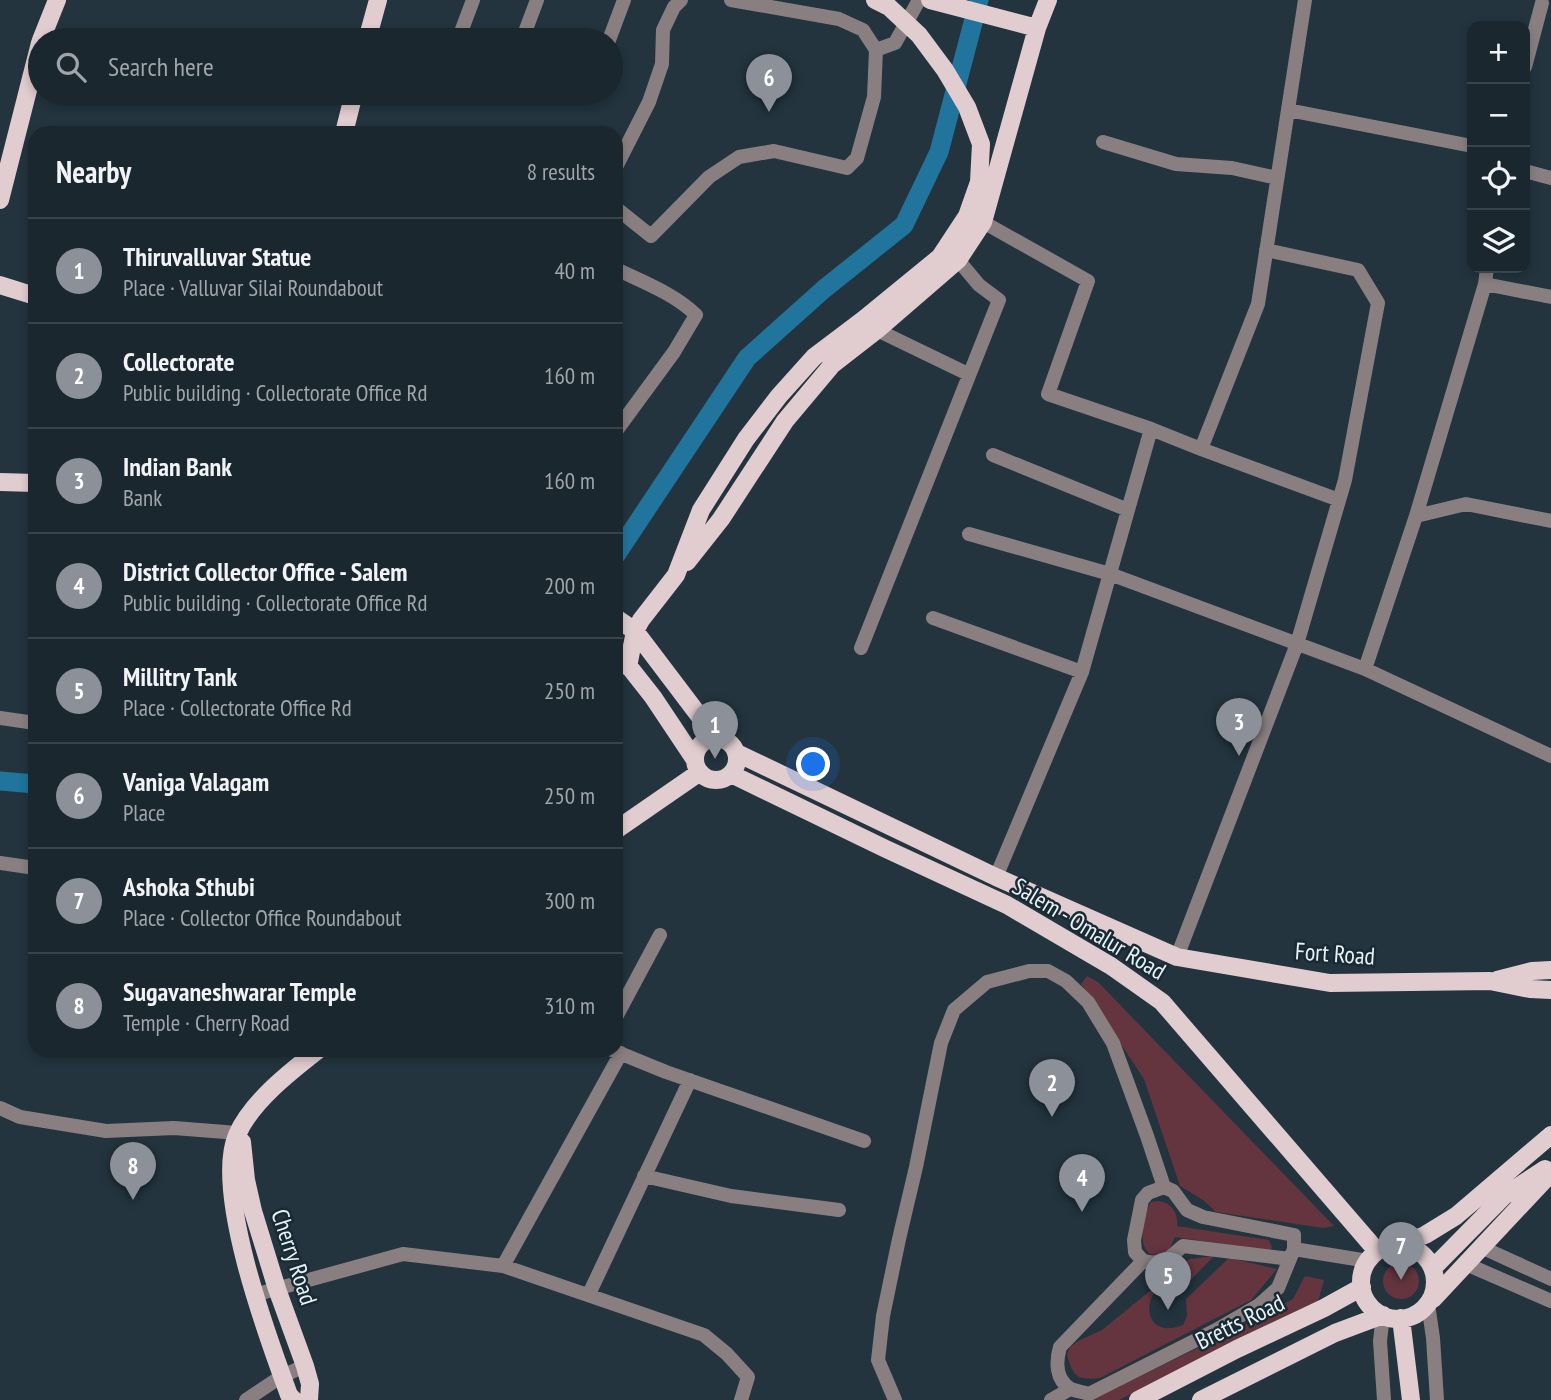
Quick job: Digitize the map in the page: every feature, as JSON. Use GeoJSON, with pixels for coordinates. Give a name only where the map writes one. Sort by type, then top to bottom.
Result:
{"type":"FeatureCollection","features":[{"type":"Feature","properties":{"kind":"main road"},"geometry":{"type":"LineString","coordinates":[[46,28],[57,0]]}},
{"type":"Feature","properties":{"kind":"main road"},"geometry":{"type":"LineString","coordinates":[[370,28],[378,0]]}},
{"type":"Feature","properties":{"kind":"main road"},"geometry":{"type":"LineString","coordinates":[[676,575],[701,510],[746,439],[779,396],[814,357],[940,257],[967,216],[979,183],[981,145],[967,107],[945,70],[919,35],[888,7],[875,0]]}},
{"type":"Feature","properties":{"kind":"main road"},"geometry":{"type":"LineString","coordinates":[[628,667],[635,631],[641,620],[721,519],[785,421],[832,365],[958,260],[983,222],[1034,28],[1048,0]]}},
{"type":"Feature","properties":{"kind":"main road"},"geometry":{"type":"LineString","coordinates":[[934,2],[1034,28]]}},
{"type":"Feature","properties":{"kind":"main road"},"geometry":{"type":"LineString","coordinates":[[0,200],[28,91]]}},
{"type":"Feature","properties":{"kind":"main road"},"geometry":{"type":"LineString","coordinates":[[346,126],[351,105]]}},
{"type":"Feature","properties":{"kind":"main road"},"geometry":{"type":"LineString","coordinates":[[0,285],[28,294]]}},
{"type":"Feature","properties":{"kind":"main road"},"geometry":{"type":"LineString","coordinates":[[0,482],[28,483]]}},
{"type":"Feature","properties":{"kind":"main road"},"geometry":{"type":"LineString","coordinates":[[623,623],[635,631],[716,738]]}},
{"type":"Feature","properties":{"kind":"main road"},"geometry":{"type":"LineString","coordinates":[[623,660],[653,697],[698,766],[712,779],[719,780],[731,774],[735,768],[737,753],[724,739],[704,741],[696,752],[698,766]]}},
{"type":"Feature","properties":{"kind":"main road","name":"Salem - Omalur Road"},"geometry":{"type":"LineString","coordinates":[[737,753],[996,877],[1177,957]]}},
{"type":"Feature","properties":{"kind":"main road"},"geometry":{"type":"LineString","coordinates":[[623,825],[698,766]]}},
{"type":"Feature","properties":{"kind":"main road","name":"Salem - Omalur Road"},"geometry":{"type":"LineString","coordinates":[[731,774],[1007,905],[1111,966],[1162,1002],[1373,1256]]}},
{"type":"Feature","properties":{"kind":"main road","name":"Fort Road"},"geometry":{"type":"LineString","coordinates":[[1177,957],[1330,983],[1490,981],[1551,990]]}},
{"type":"Feature","properties":{"kind":"main road","name":"Fort Road"},"geometry":{"type":"LineString","coordinates":[[1490,981],[1532,971],[1551,971]]}},
{"type":"Feature","properties":{"kind":"main road","name":"Cherry Road"},"geometry":{"type":"LineString","coordinates":[[290,1398],[254,1295],[232,1196],[231,1170],[234,1142],[240,1129],[273,1089],[309,1057]]}},
{"type":"Feature","properties":{"kind":"main road","name":"Cherry Road"},"geometry":{"type":"LineString","coordinates":[[240,1129],[253,1211],[312,1395]]}},
{"type":"Feature","properties":{"kind":"main road"},"geometry":{"type":"LineString","coordinates":[[1400,1245],[1425,1235],[1457,1216],[1551,1135]]}},
{"type":"Feature","properties":{"kind":"main road"},"geometry":{"type":"LineString","coordinates":[[1433,1268],[1504,1196],[1551,1165]]}},
{"type":"Feature","properties":{"kind":"main road"},"geometry":{"type":"LineString","coordinates":[[1411,1400],[1403,1327],[1551,1173]]}},
{"type":"Feature","properties":{"kind":"main road"},"geometry":{"type":"LineString","coordinates":[[1403,1327],[1369,1304],[1362,1287],[1362,1278],[1373,1256],[1388,1246],[1400,1245],[1420,1252],[1433,1268],[1435,1280],[1434,1293],[1428,1304]]}},
{"type":"Feature","properties":{"kind":"main road","name":"Bretts Road"},"geometry":{"type":"LineString","coordinates":[[1138,1400],[1362,1287]]}},
{"type":"Feature","properties":{"kind":"main road"},"geometry":{"type":"LineString","coordinates":[[1201,1400],[1335,1333],[1383,1315]]}},
{"type":"Feature","properties":{"kind":"street"},"geometry":{"type":"LineString","coordinates":[[462,28],[473,0]]}},
{"type":"Feature","properties":{"kind":"street"},"geometry":{"type":"LineString","coordinates":[[526,28],[537,0]]}},
{"type":"Feature","properties":{"kind":"street"},"geometry":{"type":"LineString","coordinates":[[614,28],[624,0]]}},
{"type":"Feature","properties":{"kind":"street"},"geometry":{"type":"LineString","coordinates":[[623,153],[649,102],[662,64],[663,30],[674,7],[681,0]]}},
{"type":"Feature","properties":{"kind":"street"},"geometry":{"type":"LineString","coordinates":[[623,214],[651,236],[709,177],[739,157],[774,151],[847,168],[857,158],[874,97],[876,50],[863,30],[839,19],[731,0]]}},
{"type":"Feature","properties":{"kind":"street"},"geometry":{"type":"LineString","coordinates":[[1201,449],[1258,304],[1305,0]]}},
{"type":"Feature","properties":{"kind":"street"},"geometry":{"type":"LineString","coordinates":[[876,50],[895,43],[934,2]]}},
{"type":"Feature","properties":{"kind":"street"},"geometry":{"type":"LineString","coordinates":[[1530,49],[1543,3]]}},
{"type":"Feature","properties":{"kind":"street"},"geometry":{"type":"LineString","coordinates":[[1288,110],[1467,145]]}},
{"type":"Feature","properties":{"kind":"street"},"geometry":{"type":"LineString","coordinates":[[1103,142],[1176,164],[1232,168],[1277,178]]}},
{"type":"Feature","properties":{"kind":"street"},"geometry":{"type":"LineString","coordinates":[[1530,172],[1551,178]]}},
{"type":"Feature","properties":{"kind":"street"},"geometry":{"type":"LineString","coordinates":[[983,222],[1088,281],[1048,394],[1151,429],[1339,500]]}},
{"type":"Feature","properties":{"kind":"street"},"geometry":{"type":"LineString","coordinates":[[1177,957],[1297,644],[1345,480],[1378,303],[1358,270],[1266,250]]}},
{"type":"Feature","properties":{"kind":"street"},"geometry":{"type":"LineString","coordinates":[[861,648],[999,300],[979,285],[958,260]]}},
{"type":"Feature","properties":{"kind":"street"},"geometry":{"type":"LineString","coordinates":[[623,273],[688,307],[696,315],[674,352],[623,421]]}},
{"type":"Feature","properties":{"kind":"street"},"geometry":{"type":"LineString","coordinates":[[1365,669],[1416,516],[1487,273]]}},
{"type":"Feature","properties":{"kind":"street"},"geometry":{"type":"LineString","coordinates":[[1485,284],[1551,297]]}},
{"type":"Feature","properties":{"kind":"street"},"geometry":{"type":"LineString","coordinates":[[877,330],[968,374]]}},
{"type":"Feature","properties":{"kind":"street"},"geometry":{"type":"LineString","coordinates":[[996,877],[1082,672],[1151,429]]}},
{"type":"Feature","properties":{"kind":"street"},"geometry":{"type":"LineString","coordinates":[[993,455],[1128,510]]}},
{"type":"Feature","properties":{"kind":"street"},"geometry":{"type":"LineString","coordinates":[[1416,516],[1466,504],[1551,521]]}},
{"type":"Feature","properties":{"kind":"street"},"geometry":{"type":"LineString","coordinates":[[969,534],[1110,574],[1365,669],[1551,755]]}},
{"type":"Feature","properties":{"kind":"street"},"geometry":{"type":"LineString","coordinates":[[933,618],[1082,672]]}},
{"type":"Feature","properties":{"kind":"street"},"geometry":{"type":"LineString","coordinates":[[0,718],[28,722]]}},
{"type":"Feature","properties":{"kind":"street"},"geometry":{"type":"LineString","coordinates":[[0,863],[28,867]]}},
{"type":"Feature","properties":{"kind":"street"},"geometry":{"type":"LineString","coordinates":[[623,1004],[660,934]]}},
{"type":"Feature","properties":{"kind":"street"},"geometry":{"type":"LineString","coordinates":[[895,1400],[878,1360],[883,1316],[941,1043],[954,1010],[987,982],[1029,971],[1048,971],[1066,981],[1087,1002],[1113,1043],[1164,1187]]}},
{"type":"Feature","properties":{"kind":"street"},"geometry":{"type":"LineString","coordinates":[[623,1054],[864,1141]]}},
{"type":"Feature","properties":{"kind":"street"},"geometry":{"type":"LineString","coordinates":[[503,1266],[614,1057]]}},
{"type":"Feature","properties":{"kind":"street"},"geometry":{"type":"LineString","coordinates":[[589,1294],[690,1080]]}},
{"type":"Feature","properties":{"kind":"street"},"geometry":{"type":"LineString","coordinates":[[0,1108],[20,1116],[106,1131],[240,1129]]}},
{"type":"Feature","properties":{"kind":"street"},"geometry":{"type":"LineString","coordinates":[[644,1176],[731,1196],[839,1210]]}},
{"type":"Feature","properties":{"kind":"street"},"geometry":{"type":"LineString","coordinates":[[1143,1261],[1060,1347],[1056,1362],[1061,1378],[1070,1388],[1089,1394],[1216,1330],[1259,1305],[1279,1288],[1292,1254],[1294,1235],[1203,1217],[1187,1210],[1173,1191],[1164,1187],[1149,1193],[1142,1200],[1134,1241],[1135,1252],[1143,1261],[1154,1263],[1169,1258],[1183,1246],[1292,1254],[1373,1256]]}},
{"type":"Feature","properties":{"kind":"street"},"geometry":{"type":"LineString","coordinates":[[1481,1247],[1551,1279]]}},
{"type":"Feature","properties":{"kind":"street"},"geometry":{"type":"LineString","coordinates":[[254,1295],[403,1254],[503,1266],[704,1335],[727,1354],[748,1377],[741,1400]]}},
{"type":"Feature","properties":{"kind":"street"},"geometry":{"type":"LineString","coordinates":[[1465,1264],[1551,1301]]}},
{"type":"Feature","properties":{"kind":"street"},"geometry":{"type":"LineString","coordinates":[[1428,1304],[1437,1400]]}},
{"type":"Feature","properties":{"kind":"street"},"geometry":{"type":"LineString","coordinates":[[1383,1315],[1380,1341],[1384,1400]]}},
{"type":"Feature","properties":{"kind":"street"},"geometry":{"type":"LineString","coordinates":[[246,1400],[282,1376],[304,1366]]}},
{"type":"Feature","properties":{"kind":"street"},"geometry":{"type":"LineString","coordinates":[[1051,1400],[1070,1388]]}},
{"type":"Feature","properties":{"kind":"shaded area"},"geometry":{"type":"Polygon","coordinates":[[[1087,976],[1098,982],[1334,1226],[1323,1228],[1216,1212],[1203,1200],[1180,1186],[1144,1079],[1081,984],[1087,976]]]}},
{"type":"Feature","properties":{"kind":"shaded area"},"geometry":{"type":"Polygon","coordinates":[[[1158,1201],[1173,1209],[1177,1226],[1269,1240],[1272,1247],[1270,1251],[1175,1237],[1168,1252],[1151,1254],[1144,1244],[1144,1221],[1151,1202],[1158,1201]]]}},
{"type":"Feature","properties":{"kind":"shaded area"},"geometry":{"type":"Polygon","coordinates":[[[1214,1256],[1179,1292],[1172,1288],[1157,1289],[1153,1294],[1149,1312],[1158,1326],[1174,1328],[1183,1325],[1187,1316],[1186,1299],[1229,1258],[1277,1269],[1251,1300],[1100,1378],[1081,1377],[1074,1372],[1067,1354],[1070,1347],[1102,1330],[1189,1259],[1214,1256]]]}},
{"type":"Feature","properties":{"kind":"shaded area"},"geometry":{"type":"Polygon","coordinates":[[[1401,1263],[1414,1268],[1419,1281],[1414,1294],[1401,1299],[1388,1294],[1383,1281],[1388,1268],[1401,1263]]]}},
{"type":"Feature","properties":{"kind":"shaded area"},"geometry":{"type":"Polygon","coordinates":[[[1305,1276],[1324,1280],[1317,1305],[1119,1400],[1084,1400],[1132,1380],[1293,1299],[1305,1276]]]}},
{"type":"Feature","properties":{"kind":"waterway"},"geometry":{"type":"LineString","coordinates":[[623,544],[747,358],[824,289],[904,225],[939,152],[979,0]]}},
{"type":"Feature","properties":{"kind":"waterway"},"geometry":{"type":"LineString","coordinates":[[0,781],[28,783]]}},
{"type":"Feature","properties":{"kind":"place","name":"Vaniga Valagam"},"geometry":{"type":"Point","coordinates":[769,112]}},
{"type":"Feature","properties":{"kind":"place","name":"Indian Bank"},"geometry":{"type":"Point","coordinates":[1239,756]}},
{"type":"Feature","properties":{"kind":"place","name":"Thiruvalluvar Statue"},"geometry":{"type":"Point","coordinates":[715,759]}},
{"type":"Feature","properties":{"kind":"place","name":"Collectorate"},"geometry":{"type":"Point","coordinates":[1052,1117]}},
{"type":"Feature","properties":{"kind":"place","name":"Sugavaneshwarar Temple"},"geometry":{"type":"Point","coordinates":[133,1200]}},
{"type":"Feature","properties":{"kind":"place","name":"District Collector Office - Salem"},"geometry":{"type":"Point","coordinates":[1082,1212]}},
{"type":"Feature","properties":{"kind":"place","name":"Ashoka Sthubi"},"geometry":{"type":"Point","coordinates":[1401,1280]}},
{"type":"Feature","properties":{"kind":"place","name":"Millitry Tank"},"geometry":{"type":"Point","coordinates":[1168,1310]}}]}
